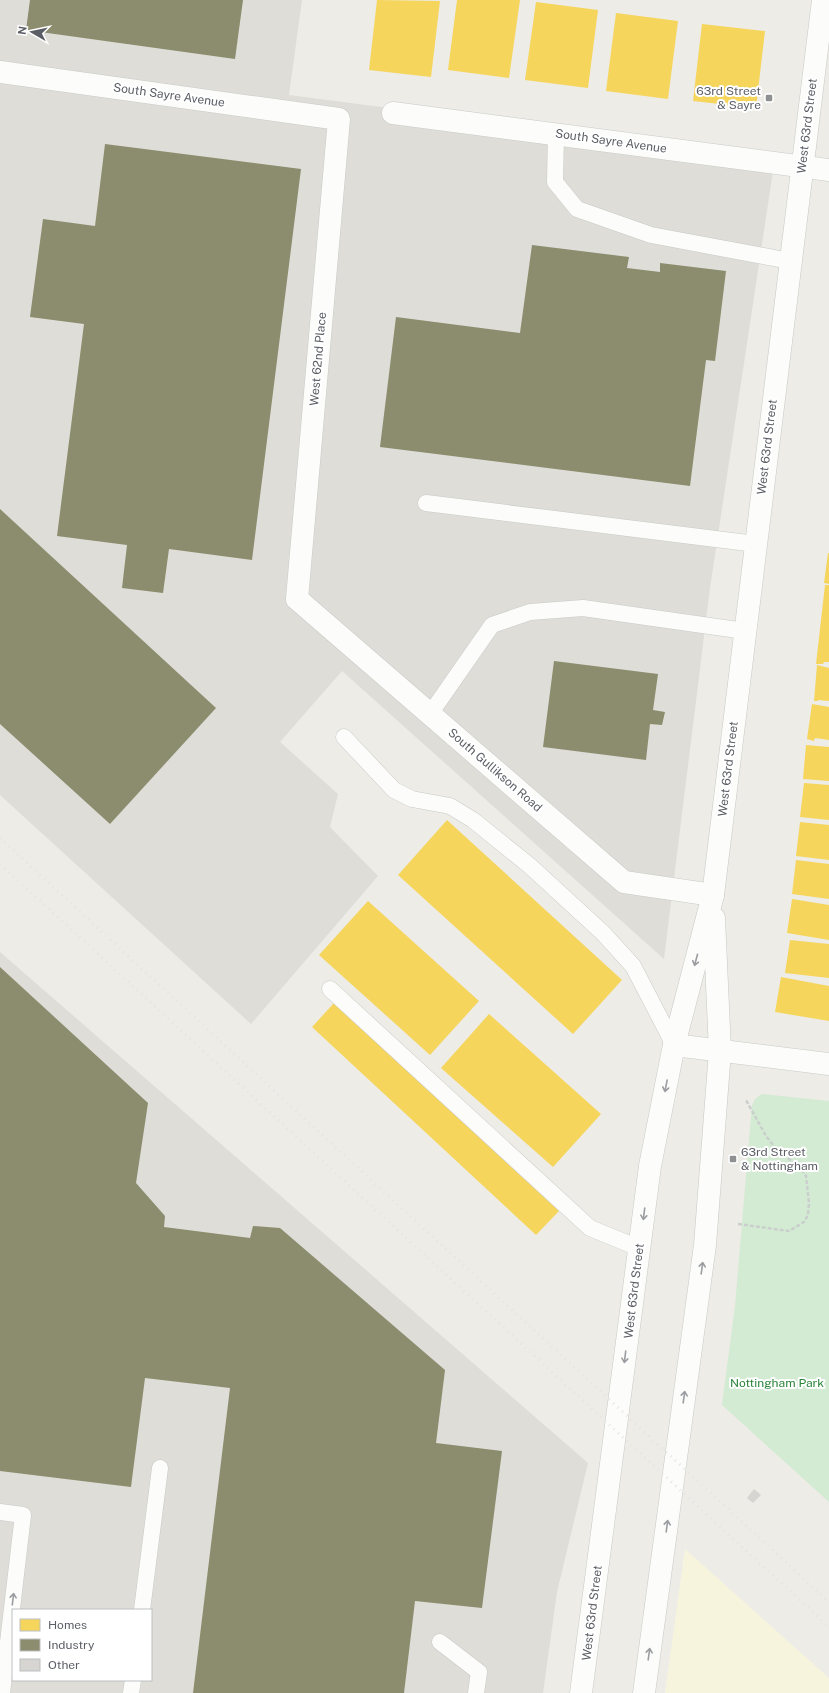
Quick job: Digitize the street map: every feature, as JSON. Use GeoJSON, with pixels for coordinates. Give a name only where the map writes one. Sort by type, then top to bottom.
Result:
{"type":"FeatureCollection","features":[{"type":"Feature","properties":{"kind":"main road","name":"West 63rd Street"},"geometry":{"type":"LineString","coordinates":[[581,1693],[650,1166],[674,1045],[713,895],[823,0]]}},
{"type":"Feature","properties":{"kind":"main road","name":"South Sayre Avenue"},"geometry":{"type":"LineString","coordinates":[[0,72],[339,119]]}},
{"type":"Feature","properties":{"kind":"main road","name":"South Sayre Avenue"},"geometry":{"type":"LineString","coordinates":[[393,113],[829,170]]}},
{"type":"Feature","properties":{"kind":"main road","name":"West 62nd Place"},"geometry":{"type":"LineString","coordinates":[[297,599],[339,119]]}},
{"type":"Feature","properties":{"kind":"main road","name":"South Gullikson Road"},"geometry":{"type":"LineString","coordinates":[[297,599],[624,882],[713,895]]}},
{"type":"Feature","properties":{"kind":"main road","name":"West 63rd Street"},"geometry":{"type":"LineString","coordinates":[[644,1693],[705,1245],[720,1051],[713,895]]}},
{"type":"Feature","properties":{"kind":"main road"},"geometry":{"type":"LineString","coordinates":[[674,1045],[829,1064]]}},
{"type":"Feature","properties":{"kind":"lane"},"geometry":{"type":"LineString","coordinates":[[556,134],[555,182],[577,208],[651,235],[790,261]]}},
{"type":"Feature","properties":{"kind":"lane"},"geometry":{"type":"LineString","coordinates":[[426,503],[756,544]]}},
{"type":"Feature","properties":{"kind":"lane"},"geometry":{"type":"LineString","coordinates":[[430,714],[492,626],[530,612],[583,608],[745,631]]}},
{"type":"Feature","properties":{"kind":"lane"},"geometry":{"type":"LineString","coordinates":[[344,737],[394,790],[412,799],[450,806],[473,820],[530,866],[603,933],[633,966],[674,1045]]}},
{"type":"Feature","properties":{"kind":"lane"},"geometry":{"type":"LineString","coordinates":[[330,989],[590,1228],[639,1248]]}},
{"type":"Feature","properties":{"kind":"lane"},"geometry":{"type":"LineString","coordinates":[[142,1609],[160,1468]]}},
{"type":"Feature","properties":{"kind":"lane"},"geometry":{"type":"LineString","coordinates":[[0,1512],[23,1515],[2,1693]]}},
{"type":"Feature","properties":{"kind":"lane"},"geometry":{"type":"LineString","coordinates":[[440,1642],[479,1672],[476,1693]]}},
{"type":"Feature","properties":{"kind":"lane"},"geometry":{"type":"LineString","coordinates":[[132,1693],[133,1681]]}},
{"type":"Feature","properties":{"kind":"path"},"geometry":{"type":"LineString","coordinates":[[738,1224],[789,1231],[804,1222],[808,1216],[809,1203],[806,1176],[802,1170],[766,1136],[746,1100]]}},
{"type":"Feature","properties":{"kind":"shaded area"},"geometry":{"type":"Polygon","coordinates":[[[0,0],[302,0],[289,95],[775,158],[710,588],[664,959],[342,671],[280,742],[338,794],[330,827],[378,876],[251,1024],[0,795],[0,0]]]}},
{"type":"Feature","properties":{"kind":"shaded area"},"geometry":{"type":"Polygon","coordinates":[[[0,952],[588,1463],[557,1592],[543,1693],[0,1693],[0,952]]]}},
{"type":"Feature","properties":{"kind":"shaded area"},"geometry":{"type":"Polygon","coordinates":[[[685,1549],[829,1678],[829,1693],[665,1693],[685,1549]]]}},
{"type":"Feature","properties":{"kind":"green space","name":"Nottingham Park"},"geometry":{"type":"Polygon","coordinates":[[[762,1094],[829,1101],[829,1502],[722,1405],[735,1306],[752,1105],[755,1099],[762,1094]]]}},
{"type":"Feature","properties":{"kind":"building: Homes"},"geometry":{"type":"Polygon","coordinates":[[[377,0],[440,1],[431,77],[369,70],[377,0]]]}},
{"type":"Feature","properties":{"kind":"building: Homes"},"geometry":{"type":"Polygon","coordinates":[[[457,0],[520,0],[509,78],[448,70],[457,0]]]}},
{"type":"Feature","properties":{"kind":"building: Homes"},"geometry":{"type":"Polygon","coordinates":[[[536,2],[598,10],[588,88],[525,80],[536,2]]]}},
{"type":"Feature","properties":{"kind":"building: Homes"},"geometry":{"type":"Polygon","coordinates":[[[616,13],[678,21],[668,99],[606,91],[616,13]]]}},
{"type":"Feature","properties":{"kind":"building: Homes"},"geometry":{"type":"Polygon","coordinates":[[[702,24],[765,31],[756,108],[693,101],[702,24]]]}},
{"type":"Feature","properties":{"kind":"building: Homes"},"geometry":{"type":"Polygon","coordinates":[[[829,553],[829,584],[824,583],[829,553]]]}},
{"type":"Feature","properties":{"kind":"building: Homes"},"geometry":{"type":"Polygon","coordinates":[[[825,585],[829,585],[829,662],[816,664],[825,585]]]}},
{"type":"Feature","properties":{"kind":"building: Homes"},"geometry":{"type":"Polygon","coordinates":[[[817,665],[829,668],[829,701],[814,701],[817,665]]]}},
{"type":"Feature","properties":{"kind":"building: Homes"},"geometry":{"type":"Polygon","coordinates":[[[812,704],[829,707],[829,740],[815,738],[814,741],[807,739],[812,704]]]}},
{"type":"Feature","properties":{"kind":"building: Homes"},"geometry":{"type":"Polygon","coordinates":[[[806,745],[829,747],[829,781],[803,779],[806,745]]]}},
{"type":"Feature","properties":{"kind":"building: Homes"},"geometry":{"type":"Polygon","coordinates":[[[804,783],[829,785],[829,820],[800,817],[804,783]]]}},
{"type":"Feature","properties":{"kind":"building: Homes"},"geometry":{"type":"Polygon","coordinates":[[[447,820],[622,980],[573,1034],[398,875],[447,820]]]}},
{"type":"Feature","properties":{"kind":"building: Homes"},"geometry":{"type":"Polygon","coordinates":[[[800,822],[829,825],[829,860],[796,856],[800,822]]]}},
{"type":"Feature","properties":{"kind":"building: Homes"},"geometry":{"type":"Polygon","coordinates":[[[796,860],[829,864],[829,899],[792,894],[796,860]]]}},
{"type":"Feature","properties":{"kind":"building: Homes"},"geometry":{"type":"Polygon","coordinates":[[[792,899],[829,905],[829,940],[787,933],[792,899]]]}},
{"type":"Feature","properties":{"kind":"building: Homes"},"geometry":{"type":"Polygon","coordinates":[[[368,901],[479,1001],[430,1055],[319,955],[368,901]]]}},
{"type":"Feature","properties":{"kind":"building: Homes"},"geometry":{"type":"Polygon","coordinates":[[[790,940],[829,944],[829,978],[785,973],[790,940]]]}},
{"type":"Feature","properties":{"kind":"building: Homes"},"geometry":{"type":"Polygon","coordinates":[[[781,977],[829,986],[829,1021],[775,1012],[781,977]]]}},
{"type":"Feature","properties":{"kind":"building: Homes"},"geometry":{"type":"Polygon","coordinates":[[[334,1003],[559,1211],[536,1235],[312,1027],[334,1003]]]}},
{"type":"Feature","properties":{"kind":"building: Homes"},"geometry":{"type":"Polygon","coordinates":[[[489,1014],[601,1114],[553,1167],[441,1068],[489,1014]]]}},
{"type":"Feature","properties":{"kind":"building: Industry"},"geometry":{"type":"Polygon","coordinates":[[[30,0],[243,0],[235,59],[26,30],[30,0]]]}},
{"type":"Feature","properties":{"kind":"building: Industry"},"geometry":{"type":"Polygon","coordinates":[[[105,144],[301,169],[252,560],[169,549],[163,593],[122,588],[127,545],[57,536],[84,324],[30,317],[43,219],[95,226],[105,144]]]}},
{"type":"Feature","properties":{"kind":"building: Industry"},"geometry":{"type":"Polygon","coordinates":[[[532,245],[629,257],[627,268],[660,272],[660,263],[726,271],[715,361],[706,360],[690,486],[380,447],[396,317],[520,333],[532,245]]]}},
{"type":"Feature","properties":{"kind":"building: Industry"},"geometry":{"type":"Polygon","coordinates":[[[0,509],[216,708],[110,824],[0,724],[0,509]]]}},
{"type":"Feature","properties":{"kind":"building: Industry"},"geometry":{"type":"Polygon","coordinates":[[[554,661],[658,674],[653,710],[665,712],[662,725],[650,724],[646,760],[543,747],[554,661]]]}},
{"type":"Feature","properties":{"kind":"building: Industry"},"geometry":{"type":"Polygon","coordinates":[[[0,967],[148,1103],[136,1183],[165,1216],[164,1227],[250,1238],[253,1226],[280,1228],[445,1370],[436,1443],[502,1451],[482,1608],[415,1601],[404,1693],[193,1693],[230,1388],[145,1378],[131,1487],[0,1471],[0,967]]]}},
{"type":"Feature","properties":{"kind":"building: Other"},"geometry":{"type":"Polygon","coordinates":[[[754,1489],[761,1495],[753,1503],[747,1498],[754,1489]]]}},
{"type":"Feature","properties":{"kind":"railway"},"geometry":{"type":"LineString","coordinates":[[0,838],[829,1602]]}},
{"type":"Feature","properties":{"kind":"railway"},"geometry":{"type":"LineString","coordinates":[[0,864],[829,1627]]}},
{"type":"Feature","properties":{"kind":"place","name":"63rd Street & Sayre"},"geometry":{"type":"Point","coordinates":[769,98]}},
{"type":"Feature","properties":{"kind":"place","name":"63rd Street & Nottingham"},"geometry":{"type":"Point","coordinates":[733,1159]}}]}
